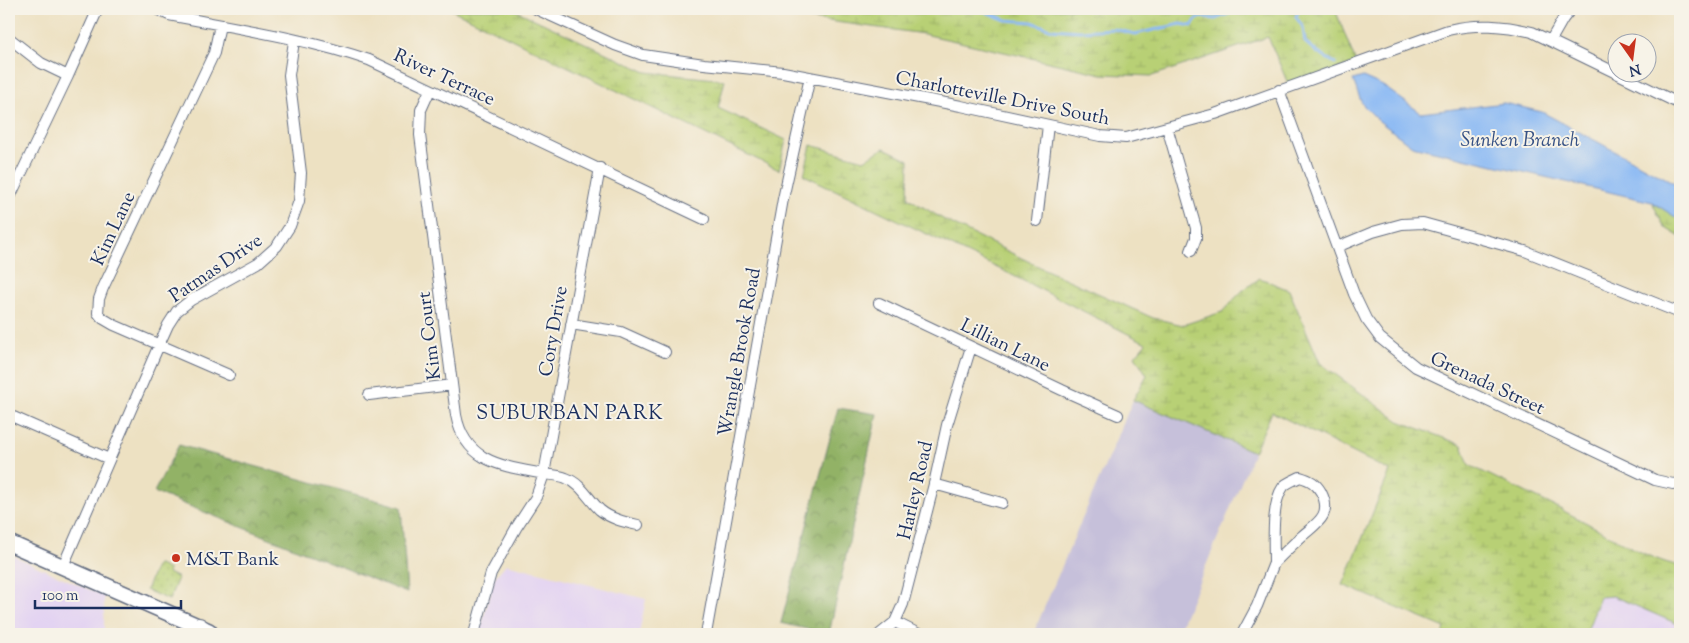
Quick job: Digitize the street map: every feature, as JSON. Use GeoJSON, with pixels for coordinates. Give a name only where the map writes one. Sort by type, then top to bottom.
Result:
{"type":"FeatureCollection","features":[{"type":"Feature","properties":{"kind":"main road"},"geometry":{"type":"LineString","coordinates":[[9,543],[207,632]]}},
{"type":"Feature","properties":{"kind":"street"},"geometry":{"type":"LineString","coordinates":[[9,199],[98,9]]}},
{"type":"Feature","properties":{"kind":"street","name":"River Terrace"},"geometry":{"type":"LineString","coordinates":[[156,9],[169,15],[294,40],[346,52],[369,60],[704,219]]}},
{"type":"Feature","properties":{"kind":"street","name":"Charlotteville Drive South"},"geometry":{"type":"LineString","coordinates":[[536,9],[615,45],[643,55],[704,64],[783,72],[961,106],[1100,136],[1126,138],[1215,114],[1448,30],[1488,24],[1508,26],[1532,32],[1680,104]]}},
{"type":"Feature","properties":{"kind":"street"},"geometry":{"type":"LineString","coordinates":[[1551,40],[1571,9]]}},
{"type":"Feature","properties":{"kind":"street","name":"Kim Lane"},"geometry":{"type":"LineString","coordinates":[[220,25],[214,53],[99,299],[98,313],[102,318],[114,325],[229,376]]}},
{"type":"Feature","properties":{"kind":"street"},"geometry":{"type":"LineString","coordinates":[[9,38],[41,63],[68,76]]}},
{"type":"Feature","properties":{"kind":"street","name":"Patmas Drive"},"geometry":{"type":"LineString","coordinates":[[63,566],[159,344],[177,311],[191,300],[258,263],[277,246],[290,226],[299,202],[301,173],[289,75],[294,40]]}},
{"type":"Feature","properties":{"kind":"street","name":"Wrangle Brook Road"},"geometry":{"type":"LineString","coordinates":[[706,634],[784,199],[810,77]]}},
{"type":"Feature","properties":{"kind":"street","name":"Kim Court"},"geometry":{"type":"LineString","coordinates":[[430,90],[421,110],[420,135],[452,385],[458,426],[464,439],[484,459],[497,464],[560,476],[573,482],[611,518],[638,525]]}},
{"type":"Feature","properties":{"kind":"street","name":"Grenada Street"},"geometry":{"type":"LineString","coordinates":[[1279,90],[1354,294],[1366,319],[1380,338],[1416,367],[1655,480],[1673,484],[1680,483]]}},
{"type":"Feature","properties":{"kind":"street"},"geometry":{"type":"LineString","coordinates":[[1037,221],[1048,125]]}},
{"type":"Feature","properties":{"kind":"street"},"geometry":{"type":"LineString","coordinates":[[1167,127],[1196,228],[1196,238],[1191,251]]}},
{"type":"Feature","properties":{"kind":"street","name":"Cory Drive"},"geometry":{"type":"LineString","coordinates":[[474,634],[492,573],[516,528],[536,497],[544,474],[600,168]]}},
{"type":"Feature","properties":{"kind":"street"},"geometry":{"type":"LineString","coordinates":[[1337,247],[1372,232],[1402,224],[1423,223],[1525,251],[1680,313]]}},
{"type":"Feature","properties":{"kind":"street","name":"Lillian Lane"},"geometry":{"type":"LineString","coordinates":[[879,303],[1118,415]]}},
{"type":"Feature","properties":{"kind":"street"},"geometry":{"type":"LineString","coordinates":[[571,324],[621,332],[665,352]]}},
{"type":"Feature","properties":{"kind":"street","name":"Harley Road"},"geometry":{"type":"LineString","coordinates":[[880,634],[895,622],[900,612],[911,577],[947,425],[971,347]]}},
{"type":"Feature","properties":{"kind":"street"},"geometry":{"type":"LineString","coordinates":[[369,395],[452,385]]}},
{"type":"Feature","properties":{"kind":"street"},"geometry":{"type":"LineString","coordinates":[[9,415],[109,459]]}},
{"type":"Feature","properties":{"kind":"street"},"geometry":{"type":"LineString","coordinates":[[1242,634],[1257,606],[1274,563],[1276,507],[1282,489],[1285,485],[1300,477],[1311,480],[1318,487],[1324,499],[1324,513],[1318,524],[1274,563]]}},
{"type":"Feature","properties":{"kind":"street"},"geometry":{"type":"LineString","coordinates":[[934,484],[1002,503]]}},
{"type":"Feature","properties":{"kind":"street"},"geometry":{"type":"LineString","coordinates":[[895,622],[919,634]]}},
{"type":"Feature","properties":{"kind":"shaded area"},"geometry":{"type":"Polygon","coordinates":[[[1133,400],[1254,452],[1177,634],[1033,634],[1133,400]]]}},
{"type":"Feature","properties":{"kind":"shaded area"},"geometry":{"type":"Polygon","coordinates":[[[9,554],[104,596],[104,634],[9,634],[9,554]]]}},
{"type":"Feature","properties":{"kind":"shaded area"},"geometry":{"type":"Polygon","coordinates":[[[506,564],[646,599],[639,634],[479,634],[495,577],[506,564]]]}},
{"type":"Feature","properties":{"kind":"shaded area"},"geometry":{"type":"Polygon","coordinates":[[[1613,596],[1680,625],[1680,634],[1586,634],[1600,597],[1613,596]]]}},
{"type":"Feature","properties":{"kind":"green space"},"geometry":{"type":"Polygon","coordinates":[[[450,9],[513,9],[646,72],[725,80],[718,108],[786,140],[779,170],[450,9]]]}},
{"type":"Feature","properties":{"kind":"green space"},"geometry":{"type":"Polygon","coordinates":[[[739,9],[1335,9],[1356,63],[1289,86],[1268,37],[1152,76],[1102,74],[924,34],[739,9]]]}},
{"type":"Feature","properties":{"kind":"green space"},"geometry":{"type":"Polygon","coordinates":[[[811,145],[864,160],[884,148],[909,160],[908,198],[948,222],[1044,269],[1153,318],[1183,325],[1222,312],[1242,291],[1260,278],[1289,290],[1320,363],[1399,421],[1462,445],[1469,465],[1569,514],[1630,547],[1667,563],[1680,566],[1680,625],[1613,596],[1600,597],[1586,634],[1443,634],[1445,628],[1343,585],[1390,471],[1272,412],[1254,452],[1133,400],[1147,375],[1135,356],[1146,343],[1010,274],[804,175],[811,145]]]}},
{"type":"Feature","properties":{"kind":"green space"},"geometry":{"type":"Polygon","coordinates":[[[1652,202],[1680,220],[1680,237],[1664,227],[1652,202]]]}},
{"type":"Feature","properties":{"kind":"green space"},"geometry":{"type":"Polygon","coordinates":[[[838,408],[877,414],[829,634],[781,623],[838,408]]]}},
{"type":"Feature","properties":{"kind":"green space"},"geometry":{"type":"Polygon","coordinates":[[[179,445],[401,507],[407,593],[154,492],[179,445]]]}},
{"type":"Feature","properties":{"kind":"green space"},"geometry":{"type":"Polygon","coordinates":[[[157,564],[169,570],[168,573],[178,578],[169,600],[146,590],[157,564]]]}},
{"type":"Feature","properties":{"kind":"water","name":"Sunken Branch"},"geometry":{"type":"Polygon","coordinates":[[[1363,77],[1383,86],[1421,113],[1504,103],[1542,112],[1680,186],[1680,220],[1652,202],[1412,146],[1379,121],[1362,104],[1353,80],[1363,77]]]}},
{"type":"Feature","properties":{"kind":"waterway"},"geometry":{"type":"LineString","coordinates":[[979,9],[1006,20],[1032,22],[1050,29],[1080,31],[1114,29],[1135,34],[1181,24],[1192,26],[1201,17],[1215,19],[1241,9]]}},
{"type":"Feature","properties":{"kind":"waterway","name":"Sunken Branch"},"geometry":{"type":"LineString","coordinates":[[1299,9],[1296,17],[1303,27],[1305,42],[1318,53],[1335,63]]}},
{"type":"Feature","properties":{"kind":"place","name":"M&T Bank"},"geometry":{"type":"Point","coordinates":[176,558]}},
{"type":"Feature","properties":{"kind":"district","name":"SUBURBAN PARK"},"geometry":{"type":"Point","coordinates":[570,412]}}]}
